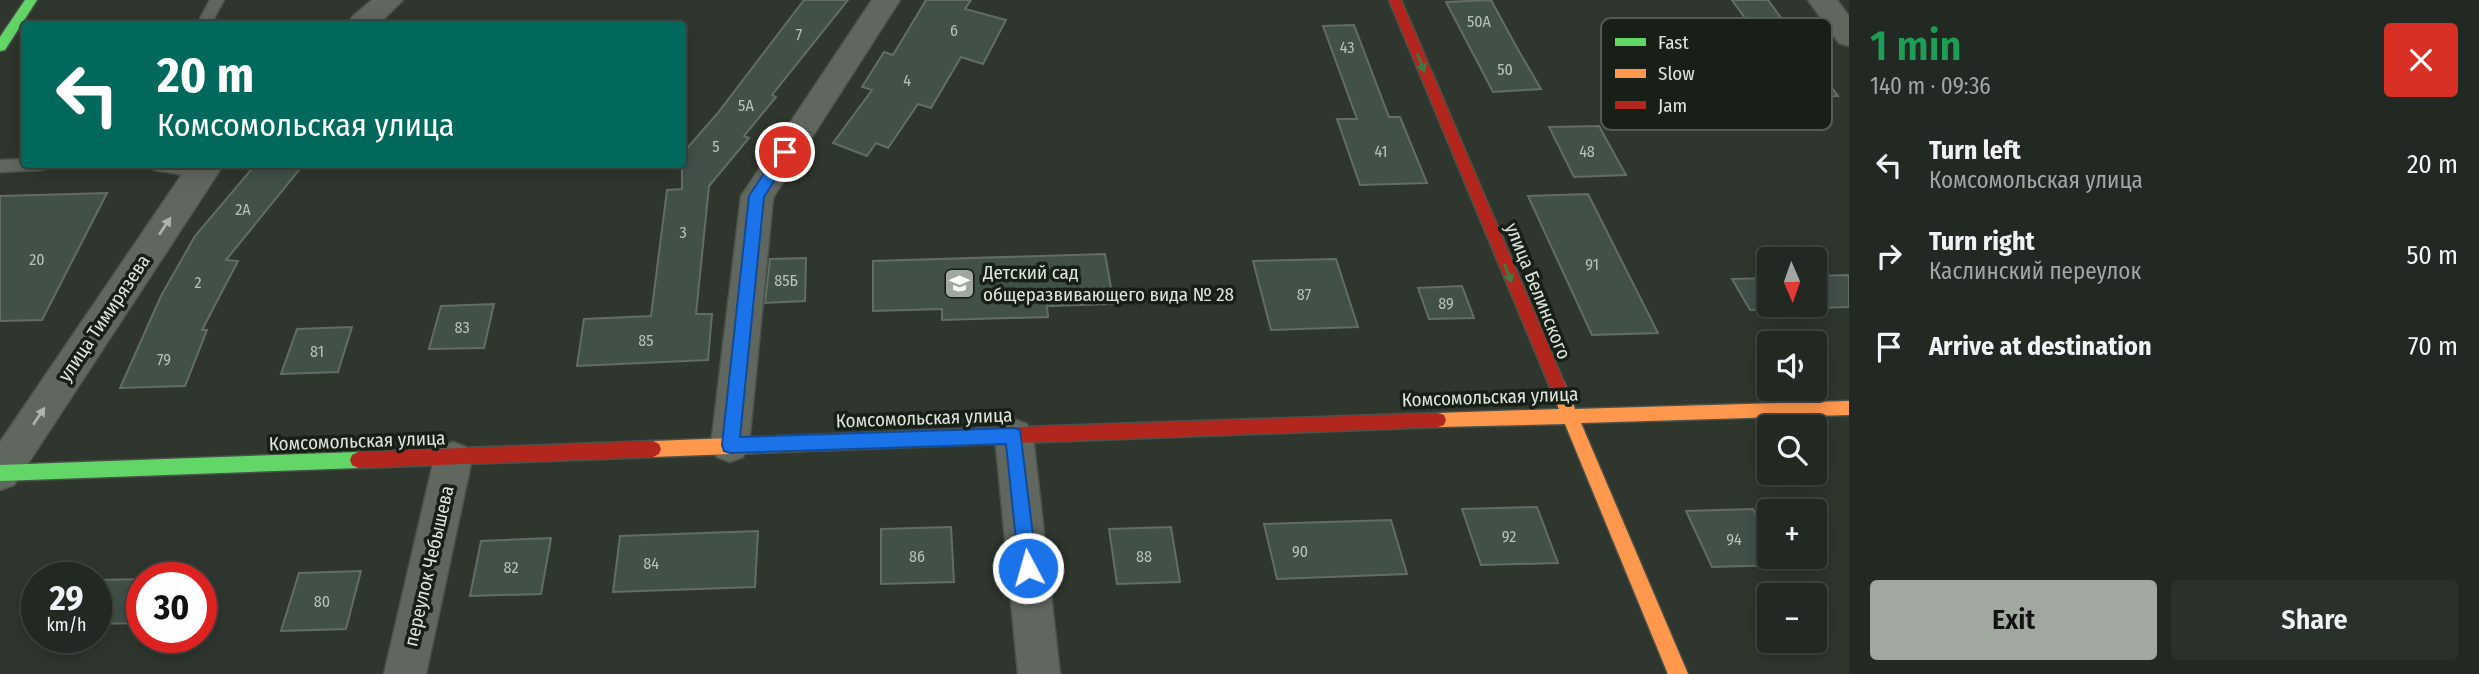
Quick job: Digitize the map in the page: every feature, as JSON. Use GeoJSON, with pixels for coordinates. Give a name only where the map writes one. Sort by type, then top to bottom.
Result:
{"type":"FeatureCollection","features":[{"type":"Feature","properties":{"kind":"street"},"geometry":{"type":"LineString","coordinates":[[0,47],[31,0]]}},
{"type":"Feature","properties":{"kind":"street"},"geometry":{"type":"LineString","coordinates":[[365,21],[389,0]]}},
{"type":"Feature","properties":{"kind":"street"},"geometry":{"type":"LineString","coordinates":[[730,445],[757,196],[887,0]]}},
{"type":"Feature","properties":{"kind":"street","name":"улица Белинского"},"geometry":{"type":"LineString","coordinates":[[1395,0],[1678,674]]}},
{"type":"Feature","properties":{"kind":"street"},"geometry":{"type":"LineString","coordinates":[[1822,0],[1849,36]]}},
{"type":"Feature","properties":{"kind":"street","name":"улица Тимирязева"},"geometry":{"type":"LineString","coordinates":[[1,473],[205,168]]}},
{"type":"Feature","properties":{"kind":"street","name":"Комсомольская улица"},"geometry":{"type":"LineString","coordinates":[[1,473],[453,459],[730,445],[1567,415],[1849,408]]}},
{"type":"Feature","properties":{"kind":"street"},"geometry":{"type":"LineString","coordinates":[[1014,436],[1040,674]]}},
{"type":"Feature","properties":{"kind":"street","name":"переулок Чебышева"},"geometry":{"type":"LineString","coordinates":[[405,674],[453,459]]}},
{"type":"Feature","properties":{"kind":"lane"},"geometry":{"type":"LineString","coordinates":[[206,21],[217,0]]}},
{"type":"Feature","properties":{"kind":"lane"},"geometry":{"type":"LineString","coordinates":[[0,166],[21,165]]}},
{"type":"Feature","properties":{"kind":"building"},"geometry":{"type":"Polygon","coordinates":[[[804,0],[848,0],[772,95],[776,97],[744,136],[749,138],[709,186],[696,314],[712,314],[708,360],[577,366],[584,319],[651,316],[667,190],[682,189],[682,168],[686,168],[686,149],[717,114],[804,0]]]}},
{"type":"Feature","properties":{"kind":"building"},"geometry":{"type":"Polygon","coordinates":[[[926,0],[971,0],[965,9],[1006,20],[983,64],[961,57],[931,108],[918,104],[888,148],[876,143],[867,156],[833,143],[872,90],[862,87],[884,52],[893,55],[926,0]]]}},
{"type":"Feature","properties":{"kind":"building"},"geometry":{"type":"Polygon","coordinates":[[[1491,0],[1541,89],[1493,92],[1446,2],[1491,0]]]}},
{"type":"Feature","properties":{"kind":"building"},"geometry":{"type":"Polygon","coordinates":[[[1732,0],[1768,0],[1781,18],[1745,18],[1732,0]]]}},
{"type":"Feature","properties":{"kind":"building"},"geometry":{"type":"Polygon","coordinates":[[[1354,25],[1389,117],[1400,117],[1427,183],[1360,185],[1337,119],[1357,119],[1323,26],[1354,25]]]}},
{"type":"Feature","properties":{"kind":"building"},"geometry":{"type":"Polygon","coordinates":[[[1599,126],[1626,175],[1574,177],[1549,127],[1599,126]]]}},
{"type":"Feature","properties":{"kind":"building"},"geometry":{"type":"Polygon","coordinates":[[[253,168],[301,168],[226,260],[238,261],[202,330],[207,330],[185,386],[120,388],[161,296],[195,236],[253,168]]]}},
{"type":"Feature","properties":{"kind":"building"},"geometry":{"type":"Polygon","coordinates":[[[107,193],[42,320],[0,321],[0,196],[107,193]]]}},
{"type":"Feature","properties":{"kind":"building"},"geometry":{"type":"Polygon","coordinates":[[[1588,194],[1658,333],[1592,335],[1528,196],[1588,194]]]}},
{"type":"Feature","properties":{"kind":"building"},"geometry":{"type":"Polygon","coordinates":[[[1105,254],[1114,304],[1047,306],[1048,317],[942,320],[942,309],[873,311],[873,261],[1105,254]]]}},
{"type":"Feature","properties":{"kind":"building"},"geometry":{"type":"Polygon","coordinates":[[[806,258],[805,301],[765,303],[770,259],[806,258]]]}},
{"type":"Feature","properties":{"kind":"building"},"geometry":{"type":"Polygon","coordinates":[[[1336,259],[1358,327],[1271,330],[1253,261],[1336,259]]]}},
{"type":"Feature","properties":{"kind":"building"},"geometry":{"type":"Polygon","coordinates":[[[1849,275],[1849,307],[1827,308],[1827,276],[1849,275]]]}},
{"type":"Feature","properties":{"kind":"building"},"geometry":{"type":"Polygon","coordinates":[[[1757,278],[1757,310],[1750,310],[1732,279],[1757,278]]]}},
{"type":"Feature","properties":{"kind":"building"},"geometry":{"type":"Polygon","coordinates":[[[1462,286],[1474,318],[1429,319],[1418,288],[1462,286]]]}},
{"type":"Feature","properties":{"kind":"building"},"geometry":{"type":"Polygon","coordinates":[[[494,304],[484,348],[429,349],[441,306],[494,304]]]}},
{"type":"Feature","properties":{"kind":"building"},"geometry":{"type":"Polygon","coordinates":[[[352,327],[338,372],[281,374],[297,329],[352,327]]]}},
{"type":"Feature","properties":{"kind":"building"},"geometry":{"type":"Polygon","coordinates":[[[1537,507],[1558,563],[1481,565],[1462,509],[1537,507]]]}},
{"type":"Feature","properties":{"kind":"building"},"geometry":{"type":"Polygon","coordinates":[[[1753,509],[1757,517],[1757,566],[1712,567],[1686,511],[1753,509]]]}},
{"type":"Feature","properties":{"kind":"building"},"geometry":{"type":"Polygon","coordinates":[[[1391,520],[1407,574],[1277,579],[1264,524],[1391,520]]]}},
{"type":"Feature","properties":{"kind":"building"},"geometry":{"type":"Polygon","coordinates":[[[951,527],[954,582],[881,584],[881,529],[951,527]]]}},
{"type":"Feature","properties":{"kind":"building"},"geometry":{"type":"Polygon","coordinates":[[[1171,527],[1180,582],[1117,584],[1109,529],[1171,527]]]}},
{"type":"Feature","properties":{"kind":"building"},"geometry":{"type":"Polygon","coordinates":[[[758,531],[755,587],[613,592],[620,536],[758,531]]]}},
{"type":"Feature","properties":{"kind":"building"},"geometry":{"type":"Polygon","coordinates":[[[551,538],[541,594],[470,596],[481,541],[551,538]]]}},
{"type":"Feature","properties":{"kind":"building"},"geometry":{"type":"Polygon","coordinates":[[[361,571],[346,629],[281,631],[299,573],[361,571]]]}},
{"type":"Feature","properties":{"kind":"building"},"geometry":{"type":"Polygon","coordinates":[[[126,579],[126,623],[112,624],[112,580],[126,579]]]}},
{"type":"Feature","properties":{"kind":"traffic: fast"},"geometry":{"type":"LineString","coordinates":[[0,47],[31,0]]}},
{"type":"Feature","properties":{"kind":"traffic: fast"},"geometry":{"type":"LineString","coordinates":[[0,473],[358,460]]}},
{"type":"Feature","properties":{"kind":"traffic: slow"},"geometry":{"type":"LineString","coordinates":[[1558,387],[1678,674]]}},
{"type":"Feature","properties":{"kind":"traffic: slow"},"geometry":{"type":"LineString","coordinates":[[1438,420],[1849,408]]}},
{"type":"Feature","properties":{"kind":"traffic: slow"},"geometry":{"type":"LineString","coordinates":[[653,449],[965,437]]}},
{"type":"Feature","properties":{"kind":"traffic: jam"},"geometry":{"type":"LineString","coordinates":[[1395,0],[1558,387]]}},
{"type":"Feature","properties":{"kind":"traffic: jam"},"geometry":{"type":"LineString","coordinates":[[965,437],[1438,420]]}},
{"type":"Feature","properties":{"kind":"traffic: jam"},"geometry":{"type":"LineString","coordinates":[[358,460],[653,449]]}},
{"type":"Feature","properties":{"kind":"place","name":"Детский сад общеразвивающего вида № 28"},"geometry":{"type":"Point","coordinates":[960,283]}},
{"type":"Feature","properties":{"kind":"route"},"geometry":{"type":"LineString","coordinates":[[785,152],[757,196],[730,445],[1014,436],[1028,568]]}}]}
